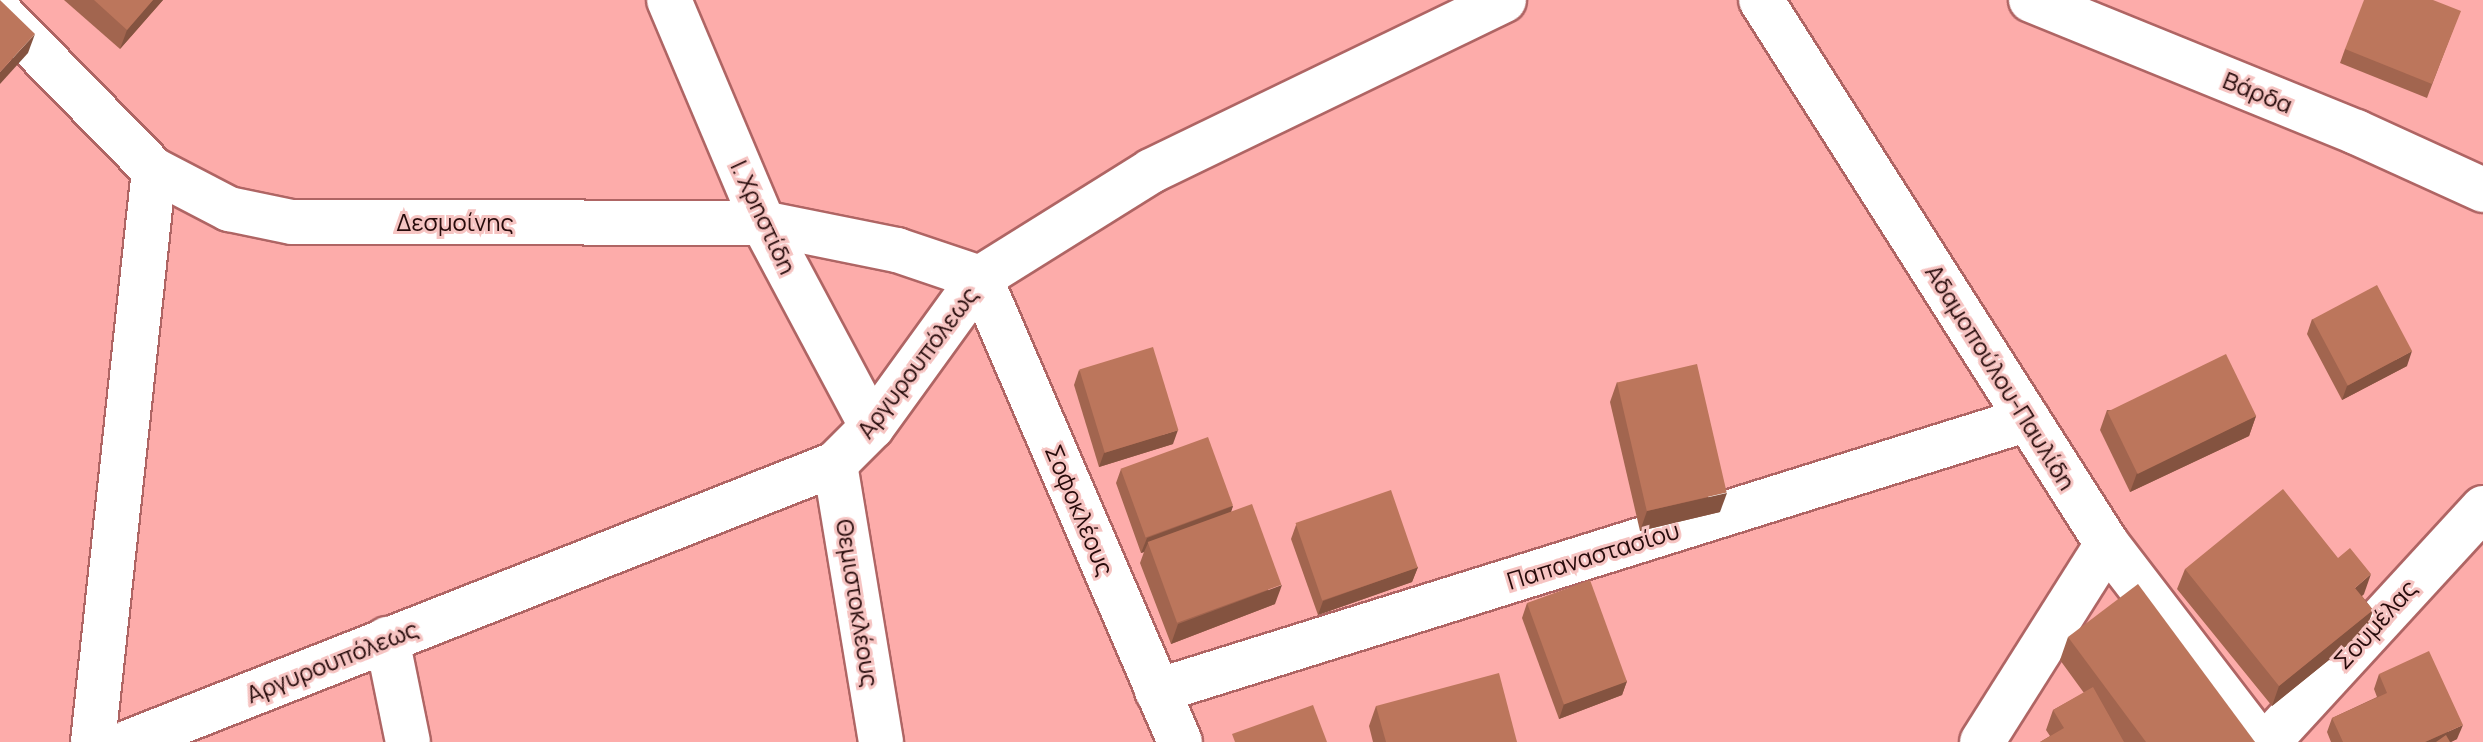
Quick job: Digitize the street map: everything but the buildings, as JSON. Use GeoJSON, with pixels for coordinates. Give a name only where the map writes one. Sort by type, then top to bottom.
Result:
{"type":"FeatureCollection","features":[{"type":"Feature","properties":{"kind":"street","name":"Ι. Χρηστίδη"},"geometry":{"type":"LineString","coordinates":[[669,0],[763,223],[872,427]]}},
{"type":"Feature","properties":{"kind":"street","name":"Αργυρουπόλεως"},"geometry":{"type":"LineString","coordinates":[[129,742],[835,464],[872,427],[980,278],[1151,171],[1504,0]]}},
{"type":"Feature","properties":{"kind":"street","name":"Αδαμοπούλου-Παυλίδη"},"geometry":{"type":"LineString","coordinates":[[1761,0],[2107,544],[2259,742]]}},
{"type":"Feature","properties":{"kind":"street","name":"Βάρδα"},"geometry":{"type":"LineString","coordinates":[[2031,0],[2356,132],[2483,190]]}},
{"type":"Feature","properties":{"kind":"street","name":"Δεσμοίνης"},"geometry":{"type":"LineString","coordinates":[[0,13],[154,170],[229,209],[292,222],[763,223],[897,250],[980,278]]}},
{"type":"Feature","properties":{"kind":"street"},"geometry":{"type":"LineString","coordinates":[[93,742],[154,170]]}},
{"type":"Feature","properties":{"kind":"street","name":"Σοφοκλέους"},"geometry":{"type":"LineString","coordinates":[[980,278],[1180,742]]}},
{"type":"Feature","properties":{"kind":"street","name":"Παπαναστασίου"},"geometry":{"type":"LineString","coordinates":[[1157,691],[2028,419]]}},
{"type":"Feature","properties":{"kind":"street","name":"Θεμιστοκλέους"},"geometry":{"type":"LineString","coordinates":[[835,464],[881,742]]}},
{"type":"Feature","properties":{"kind":"street","name":"Σουμέλας"},"geometry":{"type":"LineString","coordinates":[[2268,742],[2483,508]]}},
{"type":"Feature","properties":{"kind":"street"},"geometry":{"type":"LineString","coordinates":[[1982,742],[2107,544]]}},
{"type":"Feature","properties":{"kind":"street"},"geometry":{"type":"LineString","coordinates":[[387,639],[408,742]]}}]}
